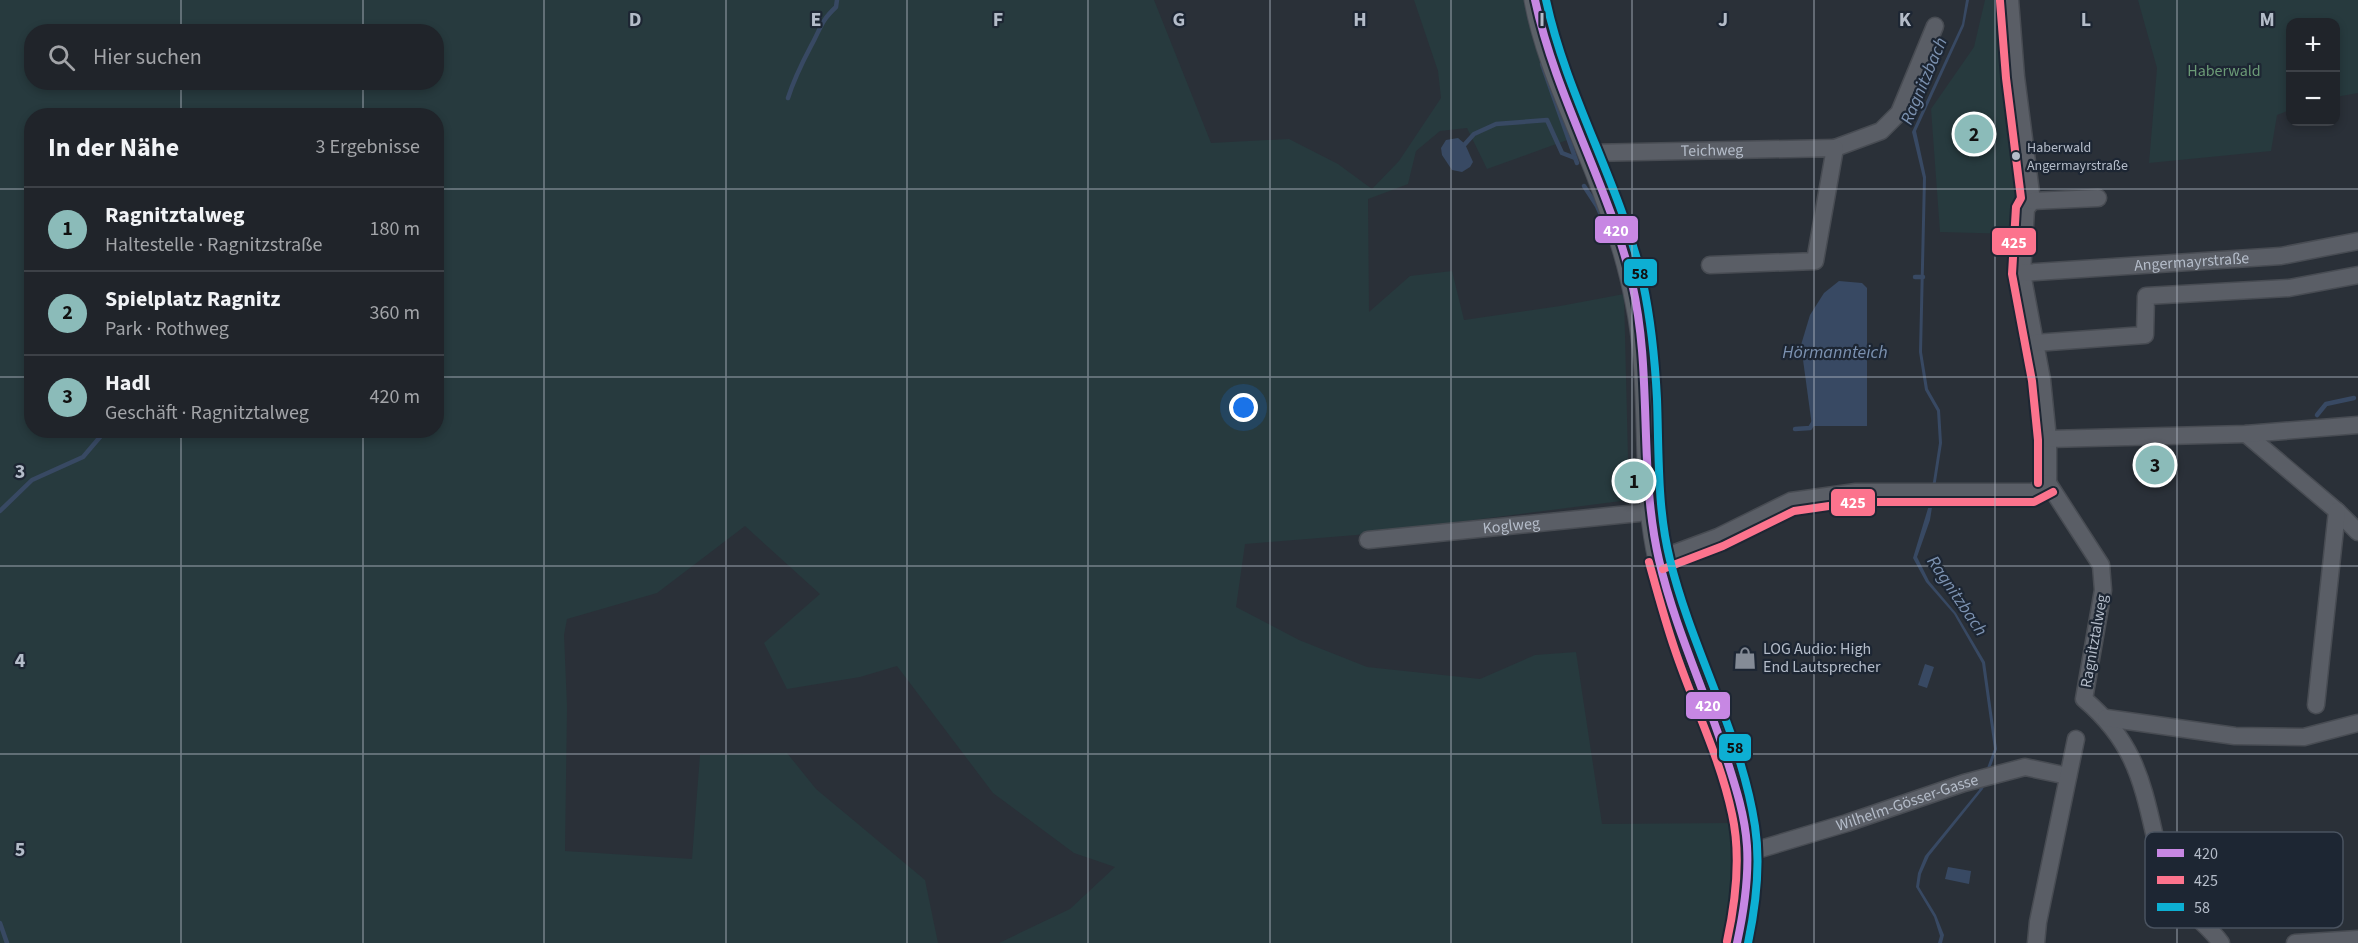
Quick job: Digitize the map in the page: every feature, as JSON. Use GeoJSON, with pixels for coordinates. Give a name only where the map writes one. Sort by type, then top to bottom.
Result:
{"type":"FeatureCollection","features":[{"type":"Feature","properties":{"kind":"main road"},"geometry":{"type":"LineString","coordinates":[[1535,0],[1546,49],[1625,252],[1637,303],[1647,388],[1650,496],[1659,559],[1684,645],[1732,775],[1743,813],[1747,853],[1744,914],[1737,943]]}},
{"type":"Feature","properties":{"kind":"street"},"geometry":{"type":"LineString","coordinates":[[1659,559],[1718,537],[1791,501],[1856,492],[2033,492],[2048,483],[2048,439],[2042,380],[2022,273],[2029,205],[2010,0]]}},
{"type":"Feature","properties":{"kind":"street","name":"Teichweg"},"geometry":{"type":"LineString","coordinates":[[1588,153],[1835,148],[1881,131],[1899,113],[1935,26]]}},
{"type":"Feature","properties":{"kind":"street"},"geometry":{"type":"LineString","coordinates":[[1710,265],[1815,261],[1835,148]]}},
{"type":"Feature","properties":{"kind":"street"},"geometry":{"type":"LineString","coordinates":[[2029,205],[2098,198]]}},
{"type":"Feature","properties":{"kind":"street","name":"Angermayrstraße"},"geometry":{"type":"LineString","coordinates":[[2022,273],[2281,256],[2358,242]]}},
{"type":"Feature","properties":{"kind":"street"},"geometry":{"type":"LineString","coordinates":[[2035,343],[2145,335],[2146,296],[2289,288],[2358,276]]}},
{"type":"Feature","properties":{"kind":"street"},"geometry":{"type":"LineString","coordinates":[[2048,439],[2246,434],[2358,425]]}},
{"type":"Feature","properties":{"kind":"street"},"geometry":{"type":"LineString","coordinates":[[2246,434],[2337,511],[2358,532]]}},
{"type":"Feature","properties":{"kind":"street","name":"Ragnitztalweg"},"geometry":{"type":"LineString","coordinates":[[2048,483],[2095,555],[2103,572],[2103,590],[2084,699],[2106,718],[2136,766],[2144,787],[2154,832]]}},
{"type":"Feature","properties":{"kind":"street"},"geometry":{"type":"LineString","coordinates":[[2316,705],[2337,511]]}},
{"type":"Feature","properties":{"kind":"street","name":"Koglweg"},"geometry":{"type":"LineString","coordinates":[[1368,540],[1653,512]]}},
{"type":"Feature","properties":{"kind":"street"},"geometry":{"type":"LineString","coordinates":[[2106,718],[2247,736],[2304,737],[2358,723]]}},
{"type":"Feature","properties":{"kind":"street"},"geometry":{"type":"LineString","coordinates":[[2036,943],[2038,922],[2076,739]]}},
{"type":"Feature","properties":{"kind":"street","name":"Wilhelm-Gösser-Gasse"},"geometry":{"type":"LineString","coordinates":[[1747,853],[1847,824],[1964,783],[2025,767],[2068,776]]}},
{"type":"Feature","properties":{"kind":"street","name":"Ragnitztalweg"},"geometry":{"type":"LineString","coordinates":[[2210,928],[2221,943]]}},
{"type":"Feature","properties":{"kind":"street"},"geometry":{"type":"LineString","coordinates":[[2295,943],[2358,939]]}},
{"type":"Feature","properties":{"kind":"green space"},"geometry":{"type":"Polygon","coordinates":[[[0,0],[1154,0],[1211,143],[1289,139],[1338,164],[1372,189],[1399,161],[1441,98],[1438,71],[1414,0],[1526,0],[1543,71],[1570,139],[1487,169],[1467,128],[1440,131],[1416,151],[1408,184],[1368,199],[1369,312],[1410,276],[1452,271],[1464,320],[1624,294],[1629,500],[1356,535],[1245,544],[1236,607],[1299,640],[1367,667],[1480,679],[1535,655],[1576,652],[1602,824],[1733,823],[1741,887],[1729,943],[999,943],[1070,909],[1115,867],[1074,853],[993,793],[897,666],[860,677],[787,689],[764,643],[820,594],[745,526],[657,593],[567,619],[564,635],[567,707],[565,851],[692,859],[700,755],[787,753],[816,789],[925,880],[938,943],[0,943],[0,0]]]}},
{"type":"Feature","properties":{"kind":"green space"},"geometry":{"type":"Polygon","coordinates":[[[1985,0],[2000,0],[2021,183],[2015,205],[2015,234],[1940,232],[1931,109],[1974,47],[1985,0]]]}},
{"type":"Feature","properties":{"kind":"green space","name":"Haberwald"},"geometry":{"type":"Polygon","coordinates":[[[2138,0],[2358,0],[2358,93],[2340,96],[2340,18],[2286,18],[2286,112],[2277,115],[2271,151],[2149,163],[2157,68],[2138,0]]]}},
{"type":"Feature","properties":{"kind":"water"},"geometry":{"type":"Polygon","coordinates":[[[1966,0],[1969,0],[1964,26],[1916,131],[1926,177],[1922,352],[1928,389],[1940,410],[1942,443],[1930,520],[1917,557],[1929,581],[1956,613],[1985,662],[1997,749],[1983,789],[1929,856],[1921,874],[1919,887],[1936,915],[1944,935],[1942,943],[1938,943],[1940,936],[1934,917],[1916,887],[1918,873],[1925,856],[1979,790],[1994,749],[1982,663],[1954,614],[1926,582],[1913,558],[1929,505],[1928,493],[1933,482],[1939,443],[1937,411],[1925,390],[1919,352],[1923,178],[1912,132],[1962,24],[1966,0]]]}},
{"type":"Feature","properties":{"kind":"water"},"geometry":{"type":"Polygon","coordinates":[[[1458,138],[1465,144],[1473,162],[1462,172],[1452,170],[1442,155],[1441,148],[1446,140],[1458,138]]]}},
{"type":"Feature","properties":{"kind":"water","name":"Hörmannteich"},"geometry":{"type":"Polygon","coordinates":[[[1839,281],[1862,283],[1867,288],[1867,426],[1812,426],[1801,345],[1810,315],[1824,293],[1839,281]]]}},
{"type":"Feature","properties":{"kind":"water"},"geometry":{"type":"Polygon","coordinates":[[[1925,664],[1934,667],[1927,688],[1918,685],[1925,664]]]}},
{"type":"Feature","properties":{"kind":"water"},"geometry":{"type":"Polygon","coordinates":[[[1948,867],[1971,871],[1969,884],[1945,879],[1948,867]]]}},
{"type":"Feature","properties":{"kind":"waterway"},"geometry":{"type":"LineString","coordinates":[[788,98],[804,59],[824,21],[836,7],[837,0]]}},
{"type":"Feature","properties":{"kind":"waterway"},"geometry":{"type":"LineString","coordinates":[[1542,64],[1577,163]]}},
{"type":"Feature","properties":{"kind":"waterway"},"geometry":{"type":"LineString","coordinates":[[1465,144],[1474,134],[1496,124],[1547,120],[1562,153],[1575,158]]}},
{"type":"Feature","properties":{"kind":"waterway"},"geometry":{"type":"LineString","coordinates":[[1584,186],[1602,217]]}},
{"type":"Feature","properties":{"kind":"waterway"},"geometry":{"type":"LineString","coordinates":[[1915,277],[1923,277]]}},
{"type":"Feature","properties":{"kind":"waterway"},"geometry":{"type":"LineString","coordinates":[[2317,415],[2326,404],[2354,398]]}},
{"type":"Feature","properties":{"kind":"waterway"},"geometry":{"type":"LineString","coordinates":[[1795,429],[1810,428],[1815,420]]}},
{"type":"Feature","properties":{"kind":"waterway"},"geometry":{"type":"LineString","coordinates":[[0,511],[32,480],[83,457],[99,438]]}},
{"type":"Feature","properties":{"kind":"waterway"},"geometry":{"type":"LineString","coordinates":[[1931,504],[1943,504]]}},
{"type":"Feature","properties":{"kind":"waterway"},"geometry":{"type":"LineString","coordinates":[[0,923],[7,943]]}},
{"type":"Feature","properties":{"kind":"transit line","name":"420"},"geometry":{"type":"LineString","coordinates":[[1535,0],[1556,72],[1610,211],[1632,283],[1642,352],[1649,491],[1659,560],[1673,611],[1719,735],[1737,792],[1744,824],[1747,846],[1747,883],[1737,943]]}},
{"type":"Feature","properties":{"kind":"transit line","name":"58"},"geometry":{"type":"LineString","coordinates":[[1546,0],[1567,72],[1622,211],[1643,283],[1655,370],[1659,480],[1670,560],[1679,593],[1739,758],[1755,826],[1758,855],[1757,885],[1748,943]]}},
{"type":"Feature","properties":{"kind":"transit line","name":"425"},"geometry":{"type":"LineString","coordinates":[[2000,1],[2006,78],[2021,198],[2016,207],[2012,274],[2032,381],[2038,440],[2038,483]]}},
{"type":"Feature","properties":{"kind":"transit line","name":"425"},"geometry":{"type":"LineString","coordinates":[[1663,569],[1723,546],[1794,511],[1857,502],[2034,502],[2053,492]]}},
{"type":"Feature","properties":{"kind":"transit line","name":"425"},"geometry":{"type":"LineString","coordinates":[[1649,562],[1671,639],[1713,751],[1732,814],[1737,861],[1733,909],[1727,941]]}},
{"type":"Feature","properties":{"kind":"place","name":"Spielplatz Ragnitz"},"geometry":{"type":"Point","coordinates":[1974,134]}},
{"type":"Feature","properties":{"kind":"place","name":"Haberwald Angermayrstraße"},"geometry":{"type":"Point","coordinates":[2016,156]}},
{"type":"Feature","properties":{"kind":"place","name":"Hadl"},"geometry":{"type":"Point","coordinates":[2155,465]}},
{"type":"Feature","properties":{"kind":"place","name":"Ragnitztalweg"},"geometry":{"type":"Point","coordinates":[1634,481]}},
{"type":"Feature","properties":{"kind":"place","name":"LOG Audio: High End Lautsprecher"},"geometry":{"type":"Point","coordinates":[1745,658]}},
{"type":"Feature","properties":{"kind":"water label","name":"Ragnitzbach"},"geometry":{"type":"Point","coordinates":[1924,81]}},
{"type":"Feature","properties":{"kind":"water label","name":"Ragnitzbach"},"geometry":{"type":"Point","coordinates":[1957,596]}}]}
